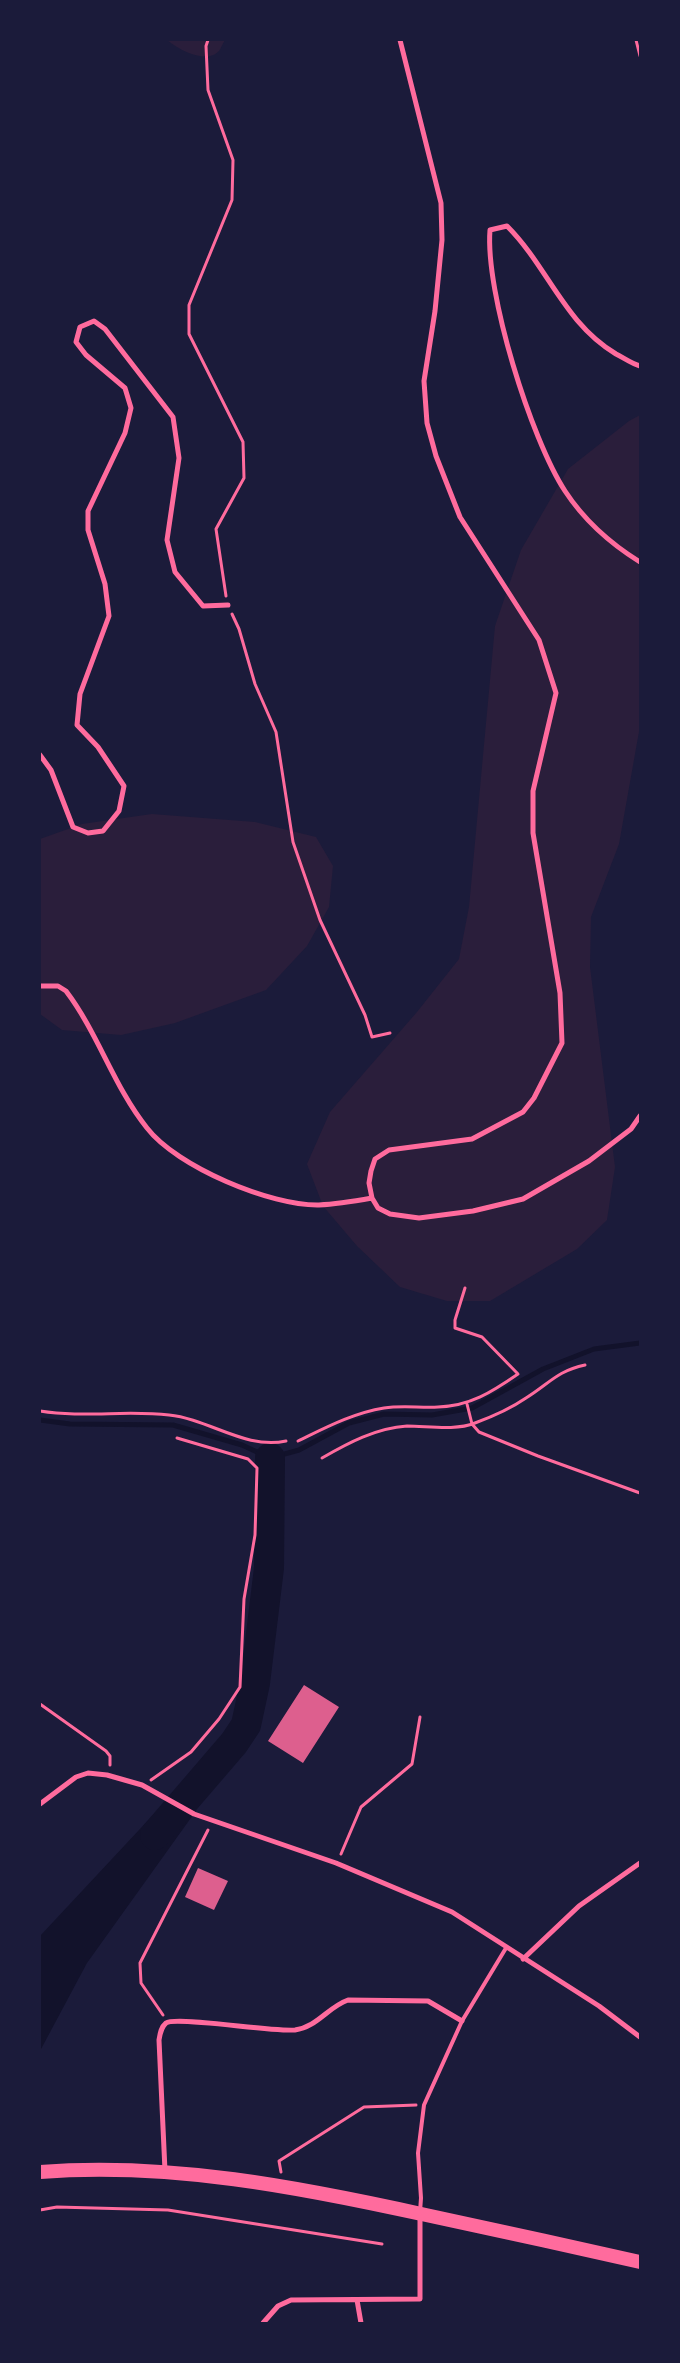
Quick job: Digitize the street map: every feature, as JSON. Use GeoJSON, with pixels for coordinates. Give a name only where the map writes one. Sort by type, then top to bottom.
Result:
{"type":"FeatureCollection","features":[{"type":"Feature","properties":{"kind":"highway"},"geometry":{"type":"LineString","coordinates":[[40,2172],[109,2170],[165,2172],[284,2186],[640,2262]]}},
{"type":"Feature","properties":{"kind":"street"},"geometry":{"type":"LineString","coordinates":[[400,40],[441,203],[442,240],[435,311],[424,381],[427,423],[436,456],[460,517],[539,640],[556,693],[533,791],[533,833],[560,993],[562,1042],[534,1098],[523,1112],[472,1139],[390,1150],[375,1159],[369,1183],[372,1198],[378,1208],[390,1214],[419,1218],[473,1210],[523,1199],[589,1161],[631,1129],[640,1116]]}},
{"type":"Feature","properties":{"kind":"street"},"geometry":{"type":"LineString","coordinates":[[640,366],[598,343],[569,313],[521,240],[507,226],[490,230],[488,248],[496,293],[516,374],[549,463],[566,492],[594,526],[622,550],[640,562]]}},
{"type":"Feature","properties":{"kind":"street"},"geometry":{"type":"LineString","coordinates":[[40,755],[51,770],[73,827],[88,833],[102,831],[119,812],[124,786],[98,747],[77,725],[80,694],[109,616],[105,584],[88,530],[88,511],[125,434],[131,408],[125,388],[86,355],[76,342],[80,327],[94,321],[105,329],[173,417],[179,458],[167,540],[175,572],[203,606],[228,604]]}},
{"type":"Feature","properties":{"kind":"street"},"geometry":{"type":"LineString","coordinates":[[40,986],[58,986],[66,991],[147,1129],[177,1154],[218,1180],[285,1202],[319,1205],[372,1198]]}},
{"type":"Feature","properties":{"kind":"street"},"geometry":{"type":"LineString","coordinates":[[40,1804],[76,1777],[88,1773],[107,1775],[142,1784],[194,1814],[336,1863],[452,1912],[600,2006],[640,2037]]}},
{"type":"Feature","properties":{"kind":"street"},"geometry":{"type":"LineString","coordinates":[[523,1958],[579,1906],[640,1863]]}},
{"type":"Feature","properties":{"kind":"street"},"geometry":{"type":"LineString","coordinates":[[165,2172],[159,2040],[162,2028],[167,2022],[179,2020],[241,2028],[295,2030],[310,2026],[337,2004],[348,2000],[428,2001],[462,2021]]}},
{"type":"Feature","properties":{"kind":"street"},"geometry":{"type":"LineString","coordinates":[[263,2323],[278,2306],[292,2300],[420,2299],[420,2214]]}},
{"type":"Feature","properties":{"kind":"street"},"geometry":{"type":"LineString","coordinates":[[357,2300],[361,2323]]}},
{"type":"Feature","properties":{"kind":"lane"},"geometry":{"type":"LineString","coordinates":[[420,2214],[421,2198],[418,2153],[424,2105],[462,2021],[506,1948]]}},
{"type":"Feature","properties":{"kind":"path"},"geometry":{"type":"LineString","coordinates":[[208,40],[206,46],[208,90],[233,160],[232,200],[189,305],[189,334],[243,442],[244,478],[216,530],[228,604],[239,629],[255,684],[276,732],[293,842],[320,920],[366,1015],[372,1037],[390,1033]]}},
{"type":"Feature","properties":{"kind":"path"},"geometry":{"type":"LineString","coordinates":[[636,40],[640,56]]}},
{"type":"Feature","properties":{"kind":"path"},"geometry":{"type":"LineString","coordinates":[[298,1441],[364,1413],[385,1408],[438,1408],[468,1405],[488,1395],[518,1374],[482,1338],[455,1328],[455,1320],[465,1288]]}},
{"type":"Feature","properties":{"kind":"path"},"geometry":{"type":"LineString","coordinates":[[322,1458],[353,1440],[381,1431],[405,1426],[472,1424],[501,1414],[528,1397],[559,1373],[585,1364]]}},
{"type":"Feature","properties":{"kind":"path"},"geometry":{"type":"LineString","coordinates":[[468,1405],[472,1424],[479,1432],[640,1493]]}},
{"type":"Feature","properties":{"kind":"path"},"geometry":{"type":"LineString","coordinates":[[40,1411],[67,1416],[169,1415],[188,1419],[259,1442],[276,1444],[286,1441]]}},
{"type":"Feature","properties":{"kind":"path"},"geometry":{"type":"LineString","coordinates":[[142,1784],[164,1773],[191,1752],[219,1719],[240,1687],[244,1599],[255,1535],[256,1468],[248,1459],[177,1438]]}},
{"type":"Feature","properties":{"kind":"path"},"geometry":{"type":"LineString","coordinates":[[40,1704],[106,1751],[111,1761],[107,1775]]}},
{"type":"Feature","properties":{"kind":"path"},"geometry":{"type":"LineString","coordinates":[[336,1863],[361,1807],[412,1764],[420,1717]]}},
{"type":"Feature","properties":{"kind":"path"},"geometry":{"type":"LineString","coordinates":[[167,2022],[141,1983],[140,1963],[212,1820]]}},
{"type":"Feature","properties":{"kind":"path"},"geometry":{"type":"LineString","coordinates":[[284,2186],[279,2160],[364,2107],[424,2105]]}},
{"type":"Feature","properties":{"kind":"path"},"geometry":{"type":"LineString","coordinates":[[40,2210],[56,2207],[168,2210],[382,2244]]}},
{"type":"Feature","properties":{"kind":"shaded area"},"geometry":{"type":"Polygon","coordinates":[[[167,40],[225,40],[219,51],[213,55],[200,56],[185,51],[167,40]]]}},
{"type":"Feature","properties":{"kind":"shaded area"},"geometry":{"type":"Polygon","coordinates":[[[640,415],[640,726],[619,844],[591,917],[590,967],[615,1167],[607,1220],[577,1249],[490,1301],[447,1301],[400,1287],[357,1246],[323,1206],[307,1164],[330,1112],[417,1012],[459,959],[469,907],[495,626],[521,550],[568,469],[629,421],[640,415]]]}},
{"type":"Feature","properties":{"kind":"shaded area"},"geometry":{"type":"Polygon","coordinates":[[[152,814],[255,822],[316,837],[333,866],[329,907],[307,946],[266,990],[175,1023],[121,1035],[62,1030],[40,1014],[40,839],[82,824],[152,814]]]}},
{"type":"Feature","properties":{"kind":"shaded area"},"geometry":{"type":"Polygon","coordinates":[[[167,1800],[193,1815],[87,1963],[40,2051],[40,1936],[167,1800]]]}},
{"type":"Feature","properties":{"kind":"building"},"geometry":{"type":"Polygon","coordinates":[[[304,1685],[339,1707],[303,1763],[268,1741],[304,1685]]]}},
{"type":"Feature","properties":{"kind":"building"},"geometry":{"type":"Polygon","coordinates":[[[198,1868],[228,1881],[214,1910],[185,1897],[198,1868]]]}},
{"type":"Feature","properties":{"kind":"waterway"},"geometry":{"type":"LineString","coordinates":[[40,1420],[70,1424],[173,1425],[242,1445],[270,1458],[299,1450],[349,1423],[384,1414],[432,1415],[472,1408],[543,1369],[594,1349],[640,1343]]}},
{"type":"Feature","properties":{"kind":"waterway"},"geometry":{"type":"LineString","coordinates":[[155,1835],[234,1743],[246,1725],[255,1683],[269,1568],[270,1458]]}}]}
